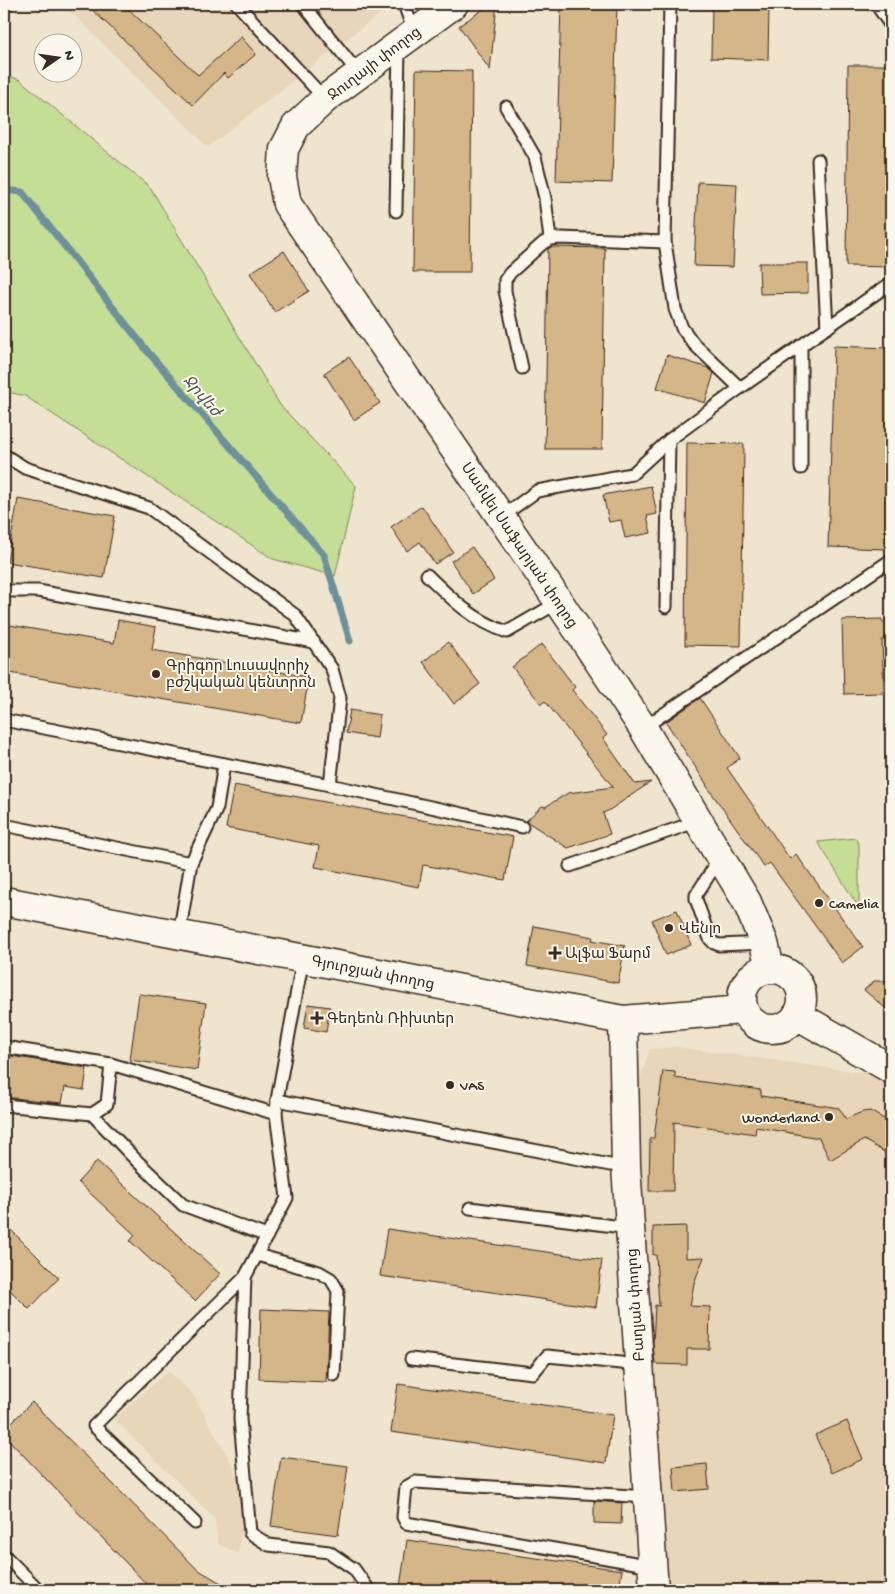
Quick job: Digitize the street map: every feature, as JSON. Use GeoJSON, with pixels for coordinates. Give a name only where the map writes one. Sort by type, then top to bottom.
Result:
{"type":"FeatureCollection","features":[{"type":"Feature","properties":{"kind":"street","name":"Ջուղայի փողոց"},"geometry":{"type":"LineString","coordinates":[[296,126],[325,99],[454,4]]}},
{"type":"Feature","properties":{"kind":"street","name":"Սամվել Սաֆարյան փողոց"},"geometry":{"type":"LineString","coordinates":[[296,126],[284,149],[282,176],[287,204],[643,728],[748,902],[767,956]]}},
{"type":"Feature","properties":{"kind":"street","name":"Գյուրջյան փողոց"},"geometry":{"type":"LineString","coordinates":[[4,901],[623,1020],[743,1010]]}},
{"type":"Feature","properties":{"kind":"street"},"geometry":{"type":"LineString","coordinates":[[767,956],[795,980],[800,988],[802,997],[801,1006],[791,1023],[783,1028],[774,1030],[764,1029],[755,1025],[743,1010],[741,1001],[742,991],[746,982],[761,970],[767,956]]}},
{"type":"Feature","properties":{"kind":"street"},"geometry":{"type":"LineString","coordinates":[[797,1015],[891,1069]]}},
{"type":"Feature","properties":{"kind":"street","name":"Բաղյան փողոց"},"geometry":{"type":"LineString","coordinates":[[623,1020],[626,1166],[653,1578]]}},
{"type":"Feature","properties":{"kind":"lane"},"geometry":{"type":"LineString","coordinates":[[237,4],[325,99]]}},
{"type":"Feature","properties":{"kind":"lane"},"geometry":{"type":"LineString","coordinates":[[303,4],[359,74]]}},
{"type":"Feature","properties":{"kind":"lane"},"geometry":{"type":"LineString","coordinates":[[396,210],[407,38],[404,4]]}},
{"type":"Feature","properties":{"kind":"lane"},"geometry":{"type":"LineString","coordinates":[[670,4],[665,242],[675,309],[682,328],[694,344],[740,388]]}},
{"type":"Feature","properties":{"kind":"lane"},"geometry":{"type":"LineString","coordinates":[[876,4],[891,26]]}},
{"type":"Feature","properties":{"kind":"lane"},"geometry":{"type":"LineString","coordinates":[[506,107],[535,157],[545,198],[550,239]]}},
{"type":"Feature","properties":{"kind":"lane"},"geometry":{"type":"LineString","coordinates":[[818,160],[827,328]]}},
{"type":"Feature","properties":{"kind":"lane"},"geometry":{"type":"LineString","coordinates":[[522,368],[505,291],[505,280],[510,273],[542,244],[550,239],[560,238],[665,242]]}},
{"type":"Feature","properties":{"kind":"lane"},"geometry":{"type":"LineString","coordinates":[[501,517],[537,491],[632,474],[669,440],[740,388],[891,284]]}},
{"type":"Feature","properties":{"kind":"lane"},"geometry":{"type":"LineString","coordinates":[[801,346],[801,468]]}},
{"type":"Feature","properties":{"kind":"lane"},"geometry":{"type":"LineString","coordinates":[[666,607],[669,440]]}},
{"type":"Feature","properties":{"kind":"lane"},"geometry":{"type":"LineString","coordinates":[[4,455],[25,468],[149,508],[295,615],[332,669],[340,698],[330,785]]}},
{"type":"Feature","properties":{"kind":"lane"},"geometry":{"type":"LineString","coordinates":[[643,728],[891,560]]}},
{"type":"Feature","properties":{"kind":"lane"},"geometry":{"type":"LineString","coordinates":[[427,575],[459,606],[489,626],[507,632],[559,602]]}},
{"type":"Feature","properties":{"kind":"lane"},"geometry":{"type":"LineString","coordinates":[[4,591],[38,591],[314,642]]}},
{"type":"Feature","properties":{"kind":"lane"},"geometry":{"type":"LineString","coordinates":[[4,720],[330,785],[522,827]]}},
{"type":"Feature","properties":{"kind":"lane"},"geometry":{"type":"LineString","coordinates":[[179,935],[191,863],[217,808],[224,764]]}},
{"type":"Feature","properties":{"kind":"lane"},"geometry":{"type":"LineString","coordinates":[[570,866],[700,821]]}},
{"type":"Feature","properties":{"kind":"lane"},"geometry":{"type":"LineString","coordinates":[[4,825],[191,863]]}},
{"type":"Feature","properties":{"kind":"lane"},"geometry":{"type":"LineString","coordinates":[[721,857],[696,895],[710,939],[719,945],[767,956]]}},
{"type":"Feature","properties":{"kind":"lane"},"geometry":{"type":"LineString","coordinates":[[195,1523],[94,1426],[245,1277],[287,1198],[276,1114],[303,958]]}},
{"type":"Feature","properties":{"kind":"lane"},"geometry":{"type":"LineString","coordinates":[[4,1047],[111,1064],[276,1114]]}},
{"type":"Feature","properties":{"kind":"lane"},"geometry":{"type":"LineString","coordinates":[[4,1105],[92,1114],[107,1104],[111,1064]]}},
{"type":"Feature","properties":{"kind":"lane"},"geometry":{"type":"LineString","coordinates":[[277,1100],[610,1165],[626,1166]]}},
{"type":"Feature","properties":{"kind":"lane"},"geometry":{"type":"LineString","coordinates":[[92,1114],[183,1205],[266,1236]]}},
{"type":"Feature","properties":{"kind":"lane"},"geometry":{"type":"LineString","coordinates":[[470,1208],[630,1228]]}},
{"type":"Feature","properties":{"kind":"lane"},"geometry":{"type":"LineString","coordinates":[[257,1255],[319,1272],[331,1280],[338,1292],[334,1376]]}},
{"type":"Feature","properties":{"kind":"lane"},"geometry":{"type":"LineString","coordinates":[[245,1277],[240,1419],[250,1533],[269,1545],[329,1552],[354,1569],[369,1590]]}},
{"type":"Feature","properties":{"kind":"lane"},"geometry":{"type":"LineString","coordinates":[[411,1359],[532,1373],[547,1356],[621,1363],[639,1367]]}},
{"type":"Feature","properties":{"kind":"lane"},"geometry":{"type":"LineString","coordinates":[[647,1497],[415,1482],[406,1487],[404,1517],[406,1523],[653,1578]]}},
{"type":"Feature","properties":{"kind":"lane"},"geometry":{"type":"LineString","coordinates":[[4,1555],[39,1590]]}},
{"type":"Feature","properties":{"kind":"shaded area"},"geometry":{"type":"Polygon","coordinates":[[[23,4],[385,4],[387,8],[208,147],[68,9],[27,6],[23,4]]]}},
{"type":"Feature","properties":{"kind":"shaded area"},"geometry":{"type":"Polygon","coordinates":[[[676,1047],[881,1075],[891,1081],[891,1590],[668,1590],[636,1090],[650,1049],[676,1047]]]}},
{"type":"Feature","properties":{"kind":"shaded area"},"geometry":{"type":"Polygon","coordinates":[[[168,1371],[192,1393],[234,1468],[244,1516],[238,1553],[218,1544],[215,1519],[114,1419],[168,1371]]]}},
{"type":"Feature","properties":{"kind":"green space"},"geometry":{"type":"Polygon","coordinates":[[[4,74],[20,80],[150,187],[280,405],[356,486],[335,576],[273,559],[25,396],[4,391],[4,74]]]}},
{"type":"Feature","properties":{"kind":"green space"},"geometry":{"type":"Polygon","coordinates":[[[855,838],[859,844],[859,908],[818,842],[855,838]]]}},
{"type":"Feature","properties":{"kind":"building"},"geometry":{"type":"Polygon","coordinates":[[[86,4],[123,4],[198,75],[241,37],[256,54],[228,78],[224,73],[193,105],[86,4]]]}},
{"type":"Feature","properties":{"kind":"building"},"geometry":{"type":"Polygon","coordinates":[[[490,4],[497,4],[490,70],[459,26],[490,4]]]}},
{"type":"Feature","properties":{"kind":"building"},"geometry":{"type":"Polygon","coordinates":[[[561,4],[617,4],[612,183],[556,181],[561,4]]]}},
{"type":"Feature","properties":{"kind":"building"},"geometry":{"type":"Polygon","coordinates":[[[712,4],[769,4],[768,60],[711,58],[712,4]]]}},
{"type":"Feature","properties":{"kind":"building"},"geometry":{"type":"Polygon","coordinates":[[[848,65],[891,65],[891,267],[846,266],[848,65]]]}},
{"type":"Feature","properties":{"kind":"building"},"geometry":{"type":"Polygon","coordinates":[[[416,70],[472,71],[470,272],[413,272],[416,70]]]}},
{"type":"Feature","properties":{"kind":"building"},"geometry":{"type":"Polygon","coordinates":[[[698,182],[737,184],[733,267],[694,266],[698,182]]]}},
{"type":"Feature","properties":{"kind":"building"},"geometry":{"type":"Polygon","coordinates":[[[551,247],[605,248],[602,449],[545,449],[548,249],[551,247]]]}},
{"type":"Feature","properties":{"kind":"building"},"geometry":{"type":"Polygon","coordinates":[[[284,251],[309,291],[275,312],[250,273],[284,251]]]}},
{"type":"Feature","properties":{"kind":"building"},"geometry":{"type":"Polygon","coordinates":[[[759,263],[808,263],[808,293],[760,294],[759,263]]]}},
{"type":"Feature","properties":{"kind":"building"},"geometry":{"type":"Polygon","coordinates":[[[834,346],[890,348],[885,549],[828,547],[834,346]]]}},
{"type":"Feature","properties":{"kind":"building"},"geometry":{"type":"Polygon","coordinates":[[[667,355],[708,368],[714,373],[705,403],[657,388],[667,355]]]}},
{"type":"Feature","properties":{"kind":"building"},"geometry":{"type":"Polygon","coordinates":[[[349,357],[380,403],[354,420],[324,373],[349,357]]]}},
{"type":"Feature","properties":{"kind":"building"},"geometry":{"type":"Polygon","coordinates":[[[687,443],[744,444],[741,646],[685,645],[687,443]]]}},
{"type":"Feature","properties":{"kind":"building"},"geometry":{"type":"Polygon","coordinates":[[[651,486],[657,514],[647,516],[651,533],[625,538],[621,520],[609,522],[603,495],[651,486]]]}},
{"type":"Feature","properties":{"kind":"building"},"geometry":{"type":"Polygon","coordinates":[[[18,499],[115,516],[104,578],[7,562],[18,499]]]}},
{"type":"Feature","properties":{"kind":"building"},"geometry":{"type":"Polygon","coordinates":[[[422,506],[453,552],[435,564],[420,542],[407,551],[391,527],[422,506]]]}},
{"type":"Feature","properties":{"kind":"building"},"geometry":{"type":"Polygon","coordinates":[[[472,547],[494,580],[473,594],[451,561],[472,547]]]}},
{"type":"Feature","properties":{"kind":"building"},"geometry":{"type":"Polygon","coordinates":[[[882,619],[882,622],[891,622],[891,640],[882,640],[884,693],[844,694],[842,620],[882,619]]]}},
{"type":"Feature","properties":{"kind":"building","name":"Գրիգոր Լուսավորիչ բժշկական կենտրոն"},"geometry":{"type":"Polygon","coordinates":[[[118,620],[156,627],[152,650],[309,677],[301,723],[4,672],[4,624],[114,643],[118,620]]]}},
{"type":"Feature","properties":{"kind":"building"},"geometry":{"type":"Polygon","coordinates":[[[448,642],[480,684],[454,704],[423,662],[448,642]]]}},
{"type":"Feature","properties":{"kind":"building"},"geometry":{"type":"Polygon","coordinates":[[[542,644],[575,687],[572,690],[607,735],[603,738],[635,784],[651,782],[603,813],[610,834],[568,848],[526,821],[542,806],[545,807],[568,793],[613,787],[545,701],[541,704],[512,667],[542,644]]]}},
{"type":"Feature","properties":{"kind":"building"},"geometry":{"type":"Polygon","coordinates":[[[700,698],[740,758],[727,768],[790,859],[796,854],[863,947],[842,963],[770,863],[764,867],[706,785],[666,722],[700,698]]]}},
{"type":"Feature","properties":{"kind":"building"},"geometry":{"type":"Polygon","coordinates":[[[350,710],[380,715],[377,738],[346,733],[350,710]]]}},
{"type":"Feature","properties":{"kind":"building"},"geometry":{"type":"Polygon","coordinates":[[[234,785],[513,837],[505,880],[423,865],[419,887],[315,867],[319,846],[226,828],[234,785]]]}},
{"type":"Feature","properties":{"kind":"building"},"geometry":{"type":"Polygon","coordinates":[[[677,910],[691,945],[666,955],[652,920],[677,910]]]}},
{"type":"Feature","properties":{"kind":"building"},"geometry":{"type":"Polygon","coordinates":[[[534,926],[593,937],[592,940],[625,946],[618,983],[527,966],[534,926]]]}},
{"type":"Feature","properties":{"kind":"building"},"geometry":{"type":"Polygon","coordinates":[[[874,981],[887,981],[891,987],[891,1013],[864,990],[874,981]]]}},
{"type":"Feature","properties":{"kind":"building"},"geometry":{"type":"Polygon","coordinates":[[[139,994],[206,1003],[197,1070],[130,1060],[139,994]]]}},
{"type":"Feature","properties":{"kind":"building","name":"Գեդեոն Ռիխտեր"},"geometry":{"type":"Polygon","coordinates":[[[308,1004],[330,1007],[326,1032],[304,1028],[308,1004]]]}},
{"type":"Feature","properties":{"kind":"building"},"geometry":{"type":"Polygon","coordinates":[[[4,1055],[87,1068],[84,1090],[65,1087],[62,1103],[4,1097],[4,1055]]]}},
{"type":"Feature","properties":{"kind":"building"},"geometry":{"type":"Polygon","coordinates":[[[663,1071],[675,1072],[675,1078],[761,1090],[761,1096],[839,1108],[846,1119],[862,1112],[870,1111],[891,1123],[891,1156],[864,1140],[830,1160],[819,1138],[756,1127],[755,1134],[674,1122],[673,1191],[649,1191],[650,1138],[654,1138],[663,1071]]]}},
{"type":"Feature","properties":{"kind":"building"},"geometry":{"type":"Polygon","coordinates":[[[97,1161],[220,1274],[195,1301],[130,1241],[135,1235],[78,1182],[97,1161]]]}},
{"type":"Feature","properties":{"kind":"building"},"geometry":{"type":"Polygon","coordinates":[[[4,1223],[59,1278],[29,1309],[4,1284],[4,1223]]]}},
{"type":"Feature","properties":{"kind":"building"},"geometry":{"type":"Polygon","coordinates":[[[686,1226],[686,1258],[704,1257],[694,1283],[690,1306],[710,1307],[709,1349],[687,1349],[687,1365],[655,1364],[653,1344],[655,1305],[659,1306],[656,1255],[653,1255],[653,1227],[686,1226]]]}},
{"type":"Feature","properties":{"kind":"building"},"geometry":{"type":"Polygon","coordinates":[[[387,1229],[602,1260],[596,1307],[380,1276],[387,1229]]]}},
{"type":"Feature","properties":{"kind":"building"},"geometry":{"type":"Polygon","coordinates":[[[261,1309],[329,1312],[326,1382],[259,1379],[261,1309]]]}},
{"type":"Feature","properties":{"kind":"building"},"geometry":{"type":"Polygon","coordinates":[[[398,1384],[613,1415],[606,1463],[391,1432],[398,1384]]]}},
{"type":"Feature","properties":{"kind":"building"},"geometry":{"type":"Polygon","coordinates":[[[32,1402],[197,1569],[233,1590],[152,1590],[4,1435],[4,1430],[32,1402]]]}},
{"type":"Feature","properties":{"kind":"building"},"geometry":{"type":"Polygon","coordinates":[[[847,1421],[863,1459],[832,1473],[815,1435],[847,1421]]]}},
{"type":"Feature","properties":{"kind":"building"},"geometry":{"type":"Polygon","coordinates":[[[281,1457],[348,1466],[338,1535],[271,1526],[281,1457]]]}},
{"type":"Feature","properties":{"kind":"building"},"geometry":{"type":"Polygon","coordinates":[[[707,1464],[709,1489],[675,1492],[673,1467],[707,1464]]]}},
{"type":"Feature","properties":{"kind":"building"},"geometry":{"type":"Polygon","coordinates":[[[594,1501],[622,1503],[621,1524],[594,1523],[594,1501]]]}},
{"type":"Feature","properties":{"kind":"building"},"geometry":{"type":"Polygon","coordinates":[[[407,1540],[622,1570],[619,1590],[425,1590],[400,1587],[407,1540]]]}},
{"type":"Feature","properties":{"kind":"waterway","name":"Ջրվեժ"},"geometry":{"type":"LineString","coordinates":[[4,190],[22,192],[148,352],[324,555],[350,641]]}},
{"type":"Feature","properties":{"kind":"place","name":"Գրիգոր Լուսավորիչ բժշկական կենտրոն"},"geometry":{"type":"Point","coordinates":[156,674]}},
{"type":"Feature","properties":{"kind":"place","name":"Camelia"},"geometry":{"type":"Point","coordinates":[819,903]}},
{"type":"Feature","properties":{"kind":"place","name":"Վենլո"},"geometry":{"type":"Point","coordinates":[669,928]}},
{"type":"Feature","properties":{"kind":"place","name":"Ալֆա Ֆարմ"},"geometry":{"type":"Point","coordinates":[555,953]}},
{"type":"Feature","properties":{"kind":"place","name":"Գեդեոն Ռիխտեր"},"geometry":{"type":"Point","coordinates":[317,1018]}},
{"type":"Feature","properties":{"kind":"place","name":"VAS"},"geometry":{"type":"Point","coordinates":[450,1085]}},
{"type":"Feature","properties":{"kind":"place","name":"Wonderland"},"geometry":{"type":"Point","coordinates":[829,1117]}}]}
